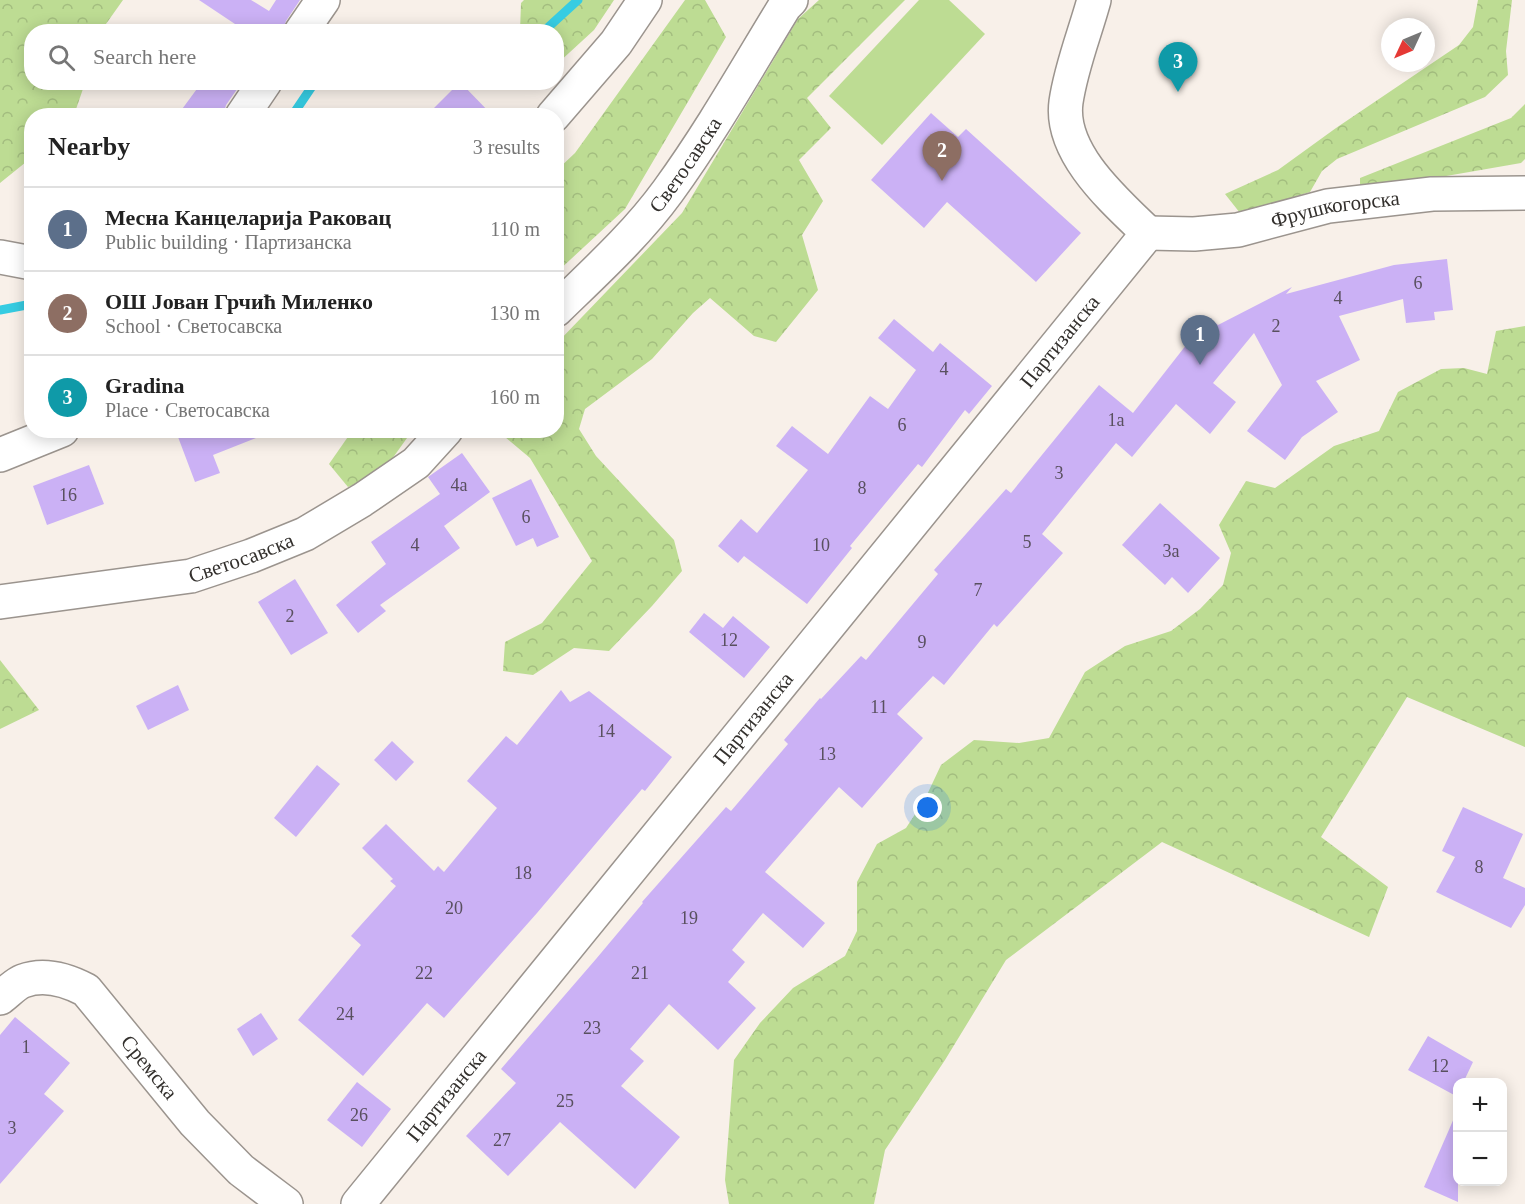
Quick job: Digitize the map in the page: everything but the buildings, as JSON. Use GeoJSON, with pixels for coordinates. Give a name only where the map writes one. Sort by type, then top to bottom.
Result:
{"type":"FeatureCollection","features":[{"type":"Feature","properties":{"kind":"street"},"geometry":{"type":"LineString","coordinates":[[306,24],[323,0]]}},
{"type":"Feature","properties":{"kind":"street"},"geometry":{"type":"LineString","coordinates":[[560,108],[616,43],[645,0]]}},
{"type":"Feature","properties":{"kind":"street","name":"Светосавска"},"geometry":{"type":"LineString","coordinates":[[564,302],[639,228],[668,192],[785,6],[791,0]]}},
{"type":"Feature","properties":{"kind":"street"},"geometry":{"type":"LineString","coordinates":[[1094,0],[1066,104],[1068,127],[1084,165],[1114,200],[1148,233]]}},
{"type":"Feature","properties":{"kind":"street"},"geometry":{"type":"LineString","coordinates":[[247,108],[260,90]]}},
{"type":"Feature","properties":{"kind":"street","name":"Фрушкогорска"},"geometry":{"type":"LineString","coordinates":[[1148,233],[1194,234],[1238,230],[1328,206],[1432,194],[1525,193]]}},
{"type":"Feature","properties":{"kind":"street","name":"Партизанска"},"geometry":{"type":"LineString","coordinates":[[358,1204],[1148,233]]}},
{"type":"Feature","properties":{"kind":"street"},"geometry":{"type":"LineString","coordinates":[[0,257],[24,262]]}},
{"type":"Feature","properties":{"kind":"street"},"geometry":{"type":"LineString","coordinates":[[0,455],[43,438]]}},
{"type":"Feature","properties":{"kind":"street","name":"Светосавска"},"geometry":{"type":"LineString","coordinates":[[0,602],[191,576],[251,556],[305,534],[362,500],[416,463],[439,438]]}},
{"type":"Feature","properties":{"kind":"street","name":"Сремска"},"geometry":{"type":"LineString","coordinates":[[0,998],[21,981],[44,977],[70,981],[86,990],[195,1123],[241,1170],[286,1204]]}},
{"type":"Feature","properties":{"kind":"green space"},"geometry":{"type":"Polygon","coordinates":[[[0,0],[123,0],[106,24],[24,24],[24,90],[83,90],[76,108],[24,108],[24,164],[0,183],[0,0]]]}},
{"type":"Feature","properties":{"kind":"green space"},"geometry":{"type":"Polygon","coordinates":[[[524,0],[614,0],[594,30],[564,58],[564,24],[520,24],[521,3],[524,0]]]}},
{"type":"Feature","properties":{"kind":"green space"},"geometry":{"type":"Polygon","coordinates":[[[685,0],[705,0],[726,37],[625,209],[564,266],[564,163],[575,153],[685,0]]]}},
{"type":"Feature","properties":{"kind":"green space"},"geometry":{"type":"Polygon","coordinates":[[[819,0],[905,0],[807,98],[831,128],[799,160],[823,201],[802,235],[818,290],[776,342],[754,336],[710,298],[693,313],[652,359],[585,409],[579,429],[596,456],[674,540],[682,571],[609,651],[574,648],[533,675],[503,671],[505,642],[542,623],[592,561],[530,458],[506,438],[564,438],[564,336],[682,213],[798,19],[819,0]]]}},
{"type":"Feature","properties":{"kind":"green space"},"geometry":{"type":"Polygon","coordinates":[[[919,0],[949,0],[985,34],[882,145],[829,96],[919,0]]]}},
{"type":"Feature","properties":{"kind":"green space"},"geometry":{"type":"Polygon","coordinates":[[[1478,0],[1512,0],[1506,51],[1508,75],[1485,97],[1337,159],[1322,171],[1310,192],[1240,213],[1225,194],[1278,170],[1419,72],[1435,72],[1435,61],[1459,45],[1473,27],[1478,0]]]}},
{"type":"Feature","properties":{"kind":"green space"},"geometry":{"type":"Polygon","coordinates":[[[1525,104],[1525,159],[1521,163],[1360,191],[1360,178],[1511,118],[1525,104]]]}},
{"type":"Feature","properties":{"kind":"green space"},"geometry":{"type":"Polygon","coordinates":[[[1525,326],[1525,747],[1407,697],[1321,837],[1388,887],[1369,937],[1162,842],[1006,960],[945,1060],[885,1150],[874,1204],[729,1204],[725,1180],[734,1060],[760,1023],[793,988],[845,956],[857,931],[857,882],[877,844],[906,828],[925,799],[941,765],[974,740],[1019,743],[1049,738],[1085,672],[1125,646],[1171,631],[1200,609],[1223,585],[1231,553],[1219,525],[1246,481],[1275,488],[1334,446],[1379,431],[1398,392],[1441,369],[1464,368],[1487,374],[1496,331],[1525,326]]]}},
{"type":"Feature","properties":{"kind":"green space"},"geometry":{"type":"Polygon","coordinates":[[[347,438],[407,438],[382,473],[348,487],[329,464],[347,438]]]}},
{"type":"Feature","properties":{"kind":"green space"},"geometry":{"type":"Polygon","coordinates":[[[0,660],[39,710],[0,729],[0,660]]]}},
{"type":"Feature","properties":{"kind":"waterway"},"geometry":{"type":"LineString","coordinates":[[552,24],[578,0]]}},
{"type":"Feature","properties":{"kind":"waterway"},"geometry":{"type":"LineString","coordinates":[[297,108],[310,90]]}},
{"type":"Feature","properties":{"kind":"waterway"},"geometry":{"type":"LineString","coordinates":[[0,310],[24,306]]}},
{"type":"Feature","properties":{"kind":"place","name":"Gradina"},"geometry":{"type":"Point","coordinates":[1178,92]}},
{"type":"Feature","properties":{"kind":"place","name":"ОШ Јован Грчић Миленко"},"geometry":{"type":"Point","coordinates":[942,181]}},
{"type":"Feature","properties":{"kind":"place","name":"Месна Канцеларија Раковац"},"geometry":{"type":"Point","coordinates":[1200,365]}}]}
